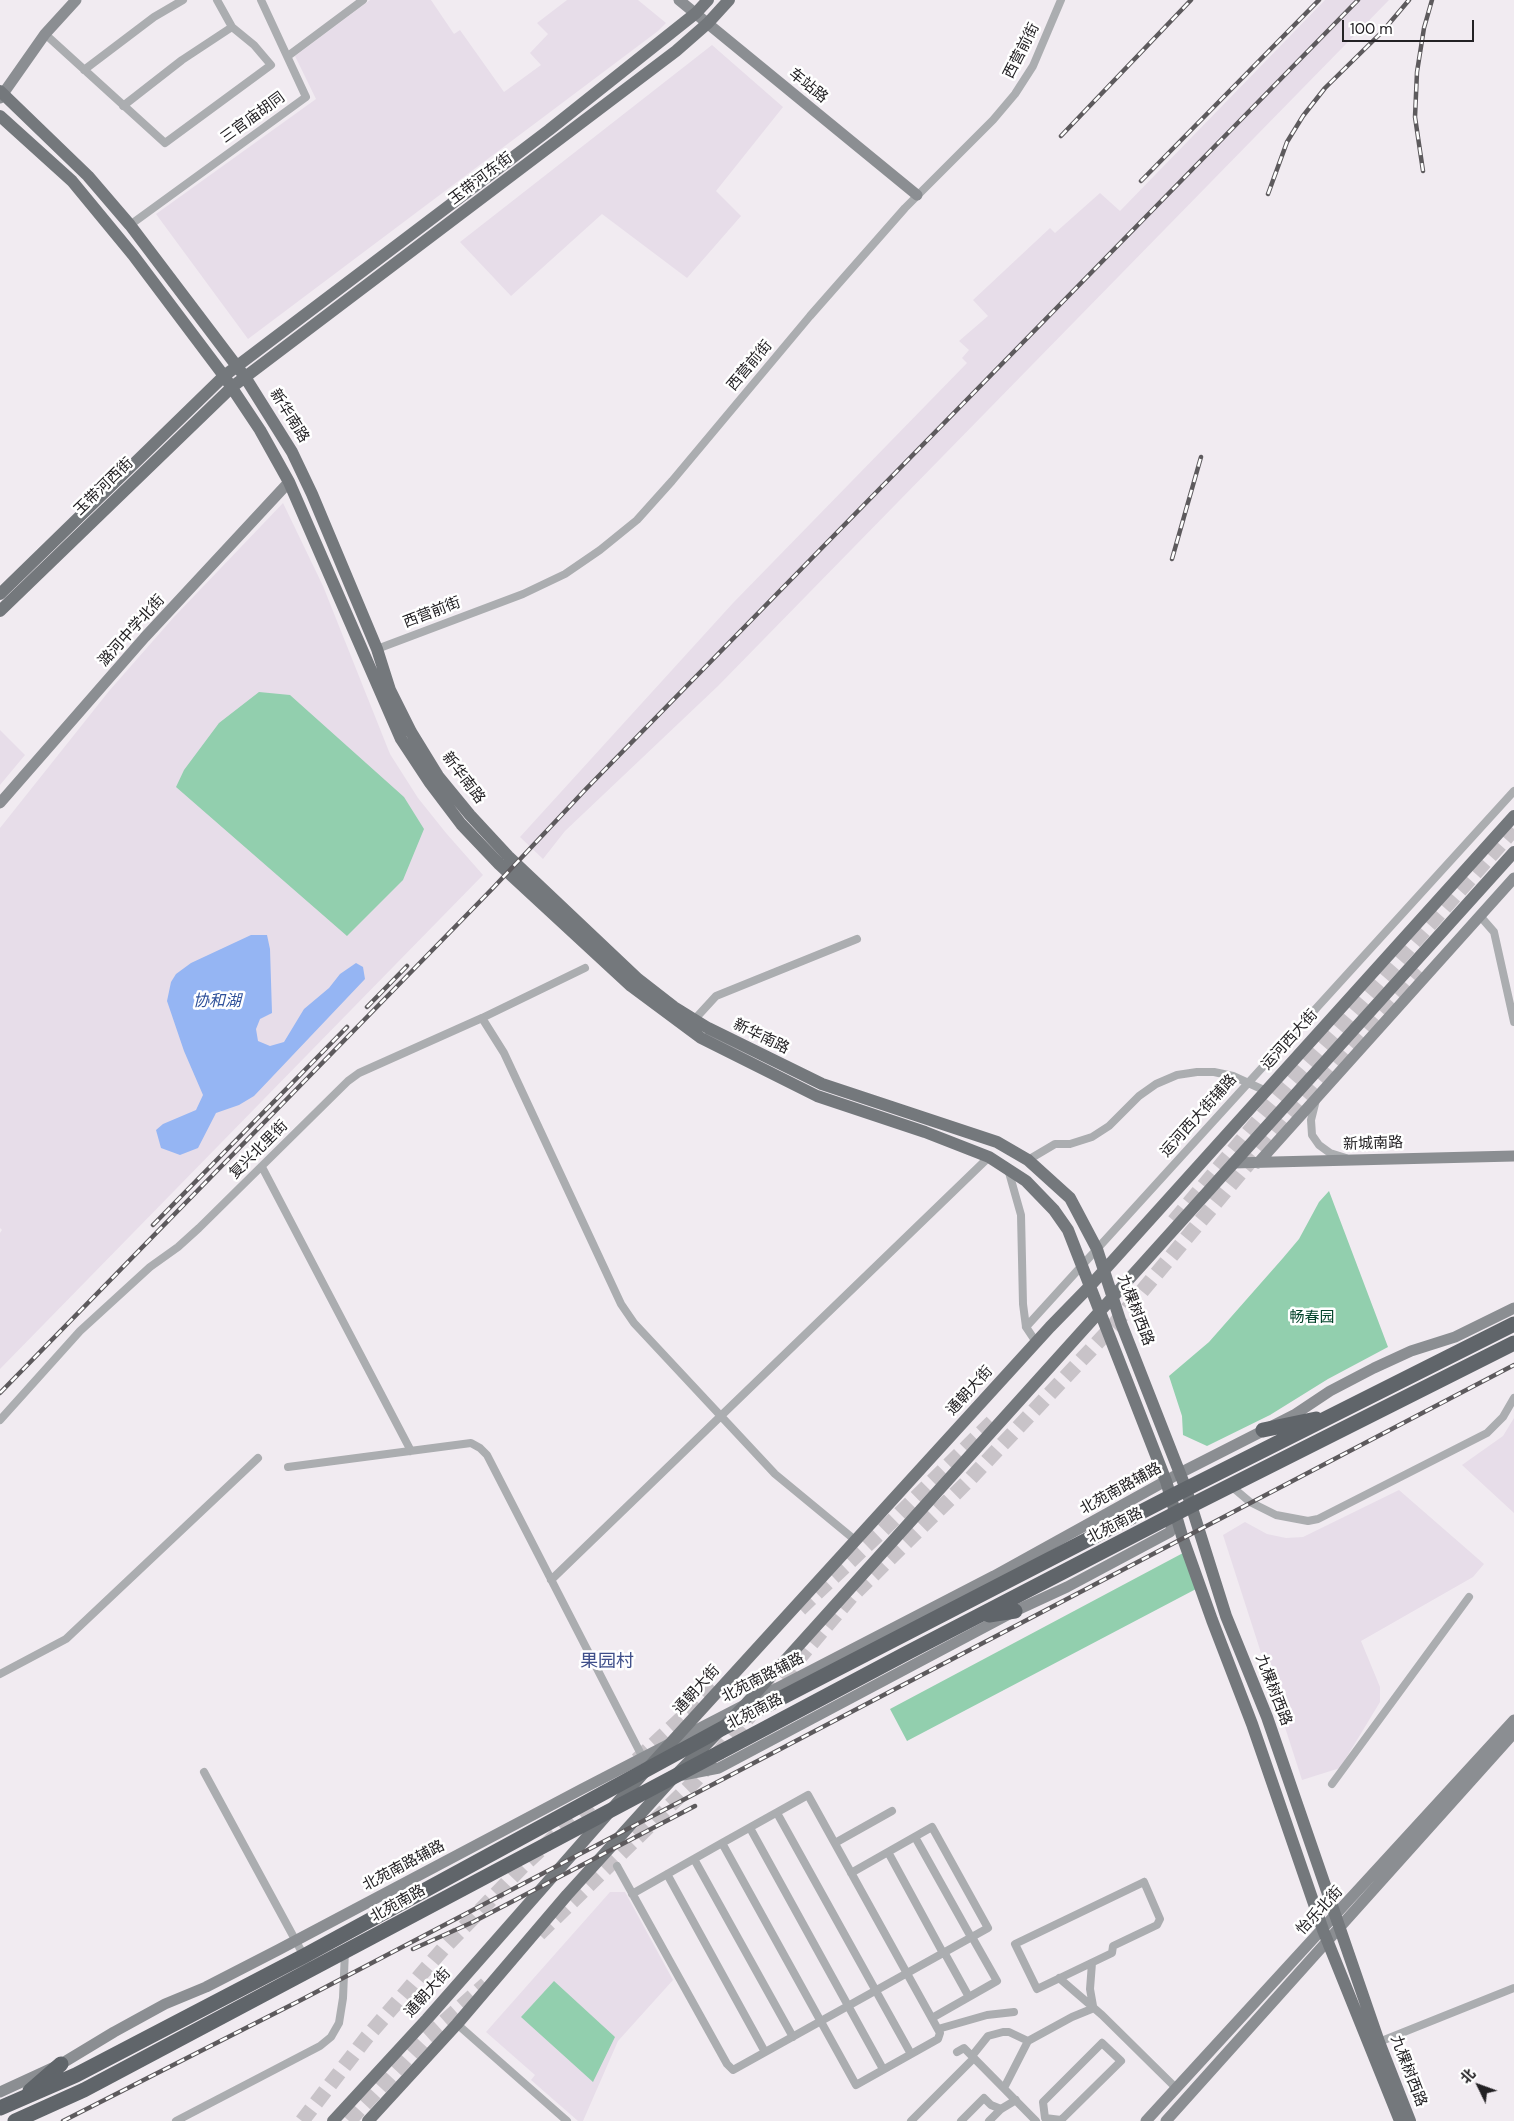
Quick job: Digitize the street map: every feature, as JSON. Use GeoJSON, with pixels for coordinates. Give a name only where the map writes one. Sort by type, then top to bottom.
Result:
{"type":"FeatureCollection","features":[{"type":"Feature","properties":{"kind":"highway","name":"北苑南路"},"geometry":{"type":"LineString","coordinates":[[0,2108],[76,2076],[304,1956],[645,1763],[723,1728],[1172,1496],[1514,1324]]}},
{"type":"Feature","properties":{"kind":"highway","name":"北苑南路"},"geometry":{"type":"LineString","coordinates":[[22,2120],[84,2090],[615,1806],[674,1777],[973,1618],[1176,1513],[1514,1343]]}},
{"type":"Feature","properties":{"kind":"highway"},"geometry":{"type":"LineString","coordinates":[[1263,1430],[1334,1416]]}},
{"type":"Feature","properties":{"kind":"highway"},"geometry":{"type":"LineString","coordinates":[[973,1618],[1014,1611]]}},
{"type":"Feature","properties":{"kind":"highway"},"geometry":{"type":"LineString","coordinates":[[15,2103],[61,2064]]}},
{"type":"Feature","properties":{"kind":"main road","name":"玉带河东街"},"geometry":{"type":"LineString","coordinates":[[224,376],[549,130],[696,13],[708,0]]}},
{"type":"Feature","properties":{"kind":"main road","name":"玉带河东街"},"geometry":{"type":"LineString","coordinates":[[232,387],[580,124],[708,23],[729,0]]}},
{"type":"Feature","properties":{"kind":"main road","name":"新华南路"},"geometry":{"type":"LineString","coordinates":[[1,94],[88,176],[130,225],[245,377],[292,452],[316,501],[377,649],[390,690],[411,732],[438,776],[470,816],[592,937],[638,979],[694,1020],[763,1057],[822,1084],[997,1142],[1028,1160],[1070,1198],[1098,1249],[1103,1271]]}},
{"type":"Feature","properties":{"kind":"main road","name":"新华南路"},"geometry":{"type":"LineString","coordinates":[[0,116],[72,181],[134,255],[232,387],[289,482],[401,739],[430,783],[461,824],[499,864],[632,986],[701,1038],[755,1067],[817,1096],[925,1132],[988,1157],[1008,1168],[1026,1182],[1054,1210],[1068,1230],[1090,1286]]}},
{"type":"Feature","properties":{"kind":"main road","name":"玉带河西街"},"geometry":{"type":"LineString","coordinates":[[0,594],[224,376]]}},
{"type":"Feature","properties":{"kind":"main road","name":"玉带河西街"},"geometry":{"type":"LineString","coordinates":[[0,611],[232,387]]}},
{"type":"Feature","properties":{"kind":"main road","name":"运河西大街"},"geometry":{"type":"LineString","coordinates":[[1090,1286],[1514,816]]}},
{"type":"Feature","properties":{"kind":"main road"},"geometry":{"type":"LineString","coordinates":[[368,2121],[457,2024],[567,1895],[674,1777],[744,1705],[1514,852]]}},
{"type":"Feature","properties":{"kind":"main road","name":"九棵树西路"},"geometry":{"type":"LineString","coordinates":[[1103,1271],[1192,1505],[1226,1616],[1266,1717],[1379,2042],[1410,2121]]}},
{"type":"Feature","properties":{"kind":"main road","name":"九棵树西路"},"geometry":{"type":"LineString","coordinates":[[1090,1286],[1172,1496],[1208,1611],[1252,1724],[1325,1936],[1400,2121]]}},
{"type":"Feature","properties":{"kind":"main road","name":"通朝大街"},"geometry":{"type":"LineString","coordinates":[[333,2121],[427,2019],[615,1806],[645,1763],[671,1743],[1036,1342],[1090,1286]]}},
{"type":"Feature","properties":{"kind":"street"},"geometry":{"type":"LineString","coordinates":[[1,94],[45,34],[76,0]]}},
{"type":"Feature","properties":{"kind":"street"},"geometry":{"type":"LineString","coordinates":[[84,70],[154,16],[183,0]]}},
{"type":"Feature","properties":{"kind":"street"},"geometry":{"type":"LineString","coordinates":[[45,34],[165,143],[271,64],[254,45],[232,27],[217,0]]}},
{"type":"Feature","properties":{"kind":"street","name":"三官庙胡同"},"geometry":{"type":"LineString","coordinates":[[130,225],[306,97],[261,0]]}},
{"type":"Feature","properties":{"kind":"street"},"geometry":{"type":"LineString","coordinates":[[288,56],[363,0]]}},
{"type":"Feature","properties":{"kind":"street","name":"车站路"},"geometry":{"type":"LineString","coordinates":[[679,0],[918,195]]}},
{"type":"Feature","properties":{"kind":"street","name":"西营前街"},"geometry":{"type":"LineString","coordinates":[[377,649],[522,594],[565,574],[615,538],[636,520],[672,482],[810,316],[918,195],[993,120],[1015,94],[1033,66],[1061,0]]}},
{"type":"Feature","properties":{"kind":"street"},"geometry":{"type":"LineString","coordinates":[[123,106],[182,60],[232,27]]}},
{"type":"Feature","properties":{"kind":"street","name":"潞河中学北街"},"geometry":{"type":"LineString","coordinates":[[0,803],[145,637],[289,482]]}},
{"type":"Feature","properties":{"kind":"street","name":"运河西大街辅路"},"geometry":{"type":"LineString","coordinates":[[1026,1327],[1514,791]]}},
{"type":"Feature","properties":{"kind":"street"},"geometry":{"type":"LineString","coordinates":[[1258,1163],[1514,878]]}},
{"type":"Feature","properties":{"kind":"street"},"geometry":{"type":"LineString","coordinates":[[1480,916],[1494,932],[1514,1022]]}},
{"type":"Feature","properties":{"kind":"street"},"geometry":{"type":"LineString","coordinates":[[694,1020],[716,996],[857,939]]}},
{"type":"Feature","properties":{"kind":"street","name":"复兴北里街"},"geometry":{"type":"LineString","coordinates":[[0,1420],[80,1331],[150,1267],[178,1247],[199,1228],[348,1081],[359,1073],[482,1018],[585,968]]}},
{"type":"Feature","properties":{"kind":"street"},"geometry":{"type":"LineString","coordinates":[[482,1018],[504,1053],[620,1304],[634,1323],[775,1474],[855,1540]]}},
{"type":"Feature","properties":{"kind":"street"},"geometry":{"type":"LineString","coordinates":[[1028,1160],[1055,1144],[1070,1144],[1092,1137],[1109,1126],[1139,1096],[1156,1084],[1177,1075],[1214,1072],[1233,1076],[1266,1091]]}},
{"type":"Feature","properties":{"kind":"street"},"geometry":{"type":"LineString","coordinates":[[1317,1097],[1311,1120],[1312,1135],[1319,1145],[1330,1153],[1353,1160]]}},
{"type":"Feature","properties":{"kind":"street","name":"新城南路"},"geometry":{"type":"LineString","coordinates":[[1233,1163],[1514,1156]]}},
{"type":"Feature","properties":{"kind":"street"},"geometry":{"type":"LineString","coordinates":[[551,1580],[988,1157]]}},
{"type":"Feature","properties":{"kind":"street"},"geometry":{"type":"LineString","coordinates":[[262,1166],[411,1451]]}},
{"type":"Feature","properties":{"kind":"street"},"geometry":{"type":"LineString","coordinates":[[1008,1168],[1021,1215],[1023,1304],[1026,1327],[1036,1342]]}},
{"type":"Feature","properties":{"kind":"street","name":"北苑南路辅路"},"geometry":{"type":"LineString","coordinates":[[671,1743],[994,1576],[1180,1473],[1299,1412],[1330,1391],[1399,1356],[1455,1337],[1514,1308]]}},
{"type":"Feature","properties":{"kind":"street"},"geometry":{"type":"LineString","coordinates":[[1231,1486],[1250,1502],[1276,1515],[1308,1521],[1318,1519],[1334,1513],[1486,1433],[1503,1417],[1514,1398]]}},
{"type":"Feature","properties":{"kind":"street"},"geometry":{"type":"LineString","coordinates":[[288,1467],[471,1443],[480,1448],[487,1455],[645,1763]]}},
{"type":"Feature","properties":{"kind":"street"},"geometry":{"type":"LineString","coordinates":[[0,1674],[66,1640],[258,1458]]}},
{"type":"Feature","properties":{"kind":"street"},"geometry":{"type":"LineString","coordinates":[[674,1777],[719,1768],[1014,1611],[1067,1588],[1170,1532],[1176,1513]]}},
{"type":"Feature","properties":{"kind":"street"},"geometry":{"type":"LineString","coordinates":[[1332,1784],[1470,1597]]}},
{"type":"Feature","properties":{"kind":"street","name":"怡乐北街"},"geometry":{"type":"LineString","coordinates":[[1338,1923],[1514,1720]]}},
{"type":"Feature","properties":{"kind":"street","name":"怡乐北街"},"geometry":{"type":"LineString","coordinates":[[1146,2121],[1338,1923],[1514,1733]]}},
{"type":"Feature","properties":{"kind":"street","name":"北苑南路辅路"},"geometry":{"type":"LineString","coordinates":[[0,2092],[61,2064],[157,2009],[206,1987],[645,1763]]}},
{"type":"Feature","properties":{"kind":"street"},"geometry":{"type":"LineString","coordinates":[[204,1772],[304,1956]]}},
{"type":"Feature","properties":{"kind":"street"},"geometry":{"type":"LineString","coordinates":[[632,1894],[722,1843],[777,1813],[808,1795],[938,2029],[940,2033],[938,2039],[856,2085],[722,1843]]}},
{"type":"Feature","properties":{"kind":"street"},"geometry":{"type":"LineString","coordinates":[[835,1843],[892,1811]]}},
{"type":"Feature","properties":{"kind":"street"},"geometry":{"type":"LineString","coordinates":[[777,1813],[911,2054]]}},
{"type":"Feature","properties":{"kind":"street"},"geometry":{"type":"LineString","coordinates":[[750,1828],[883,2069]]}},
{"type":"Feature","properties":{"kind":"street"},"geometry":{"type":"LineString","coordinates":[[617,1866],[727,2064],[733,2070],[988,1928],[932,1828],[851,1873]]}},
{"type":"Feature","properties":{"kind":"street"},"geometry":{"type":"LineString","coordinates":[[915,1837],[997,1982],[932,2018]]}},
{"type":"Feature","properties":{"kind":"street"},"geometry":{"type":"LineString","coordinates":[[888,1852],[969,1997]]}},
{"type":"Feature","properties":{"kind":"street"},"geometry":{"type":"LineString","coordinates":[[694,1859],[793,2037]]}},
{"type":"Feature","properties":{"kind":"street"},"geometry":{"type":"LineString","coordinates":[[667,1874],[765,2052]]}},
{"type":"Feature","properties":{"kind":"street"},"geometry":{"type":"LineString","coordinates":[[1144,1882],[1160,1919],[1157,1925],[1113,1946],[1112,1953],[1092,1963],[1037,1989],[1015,1944],[1144,1882]]}},
{"type":"Feature","properties":{"kind":"street","name":"怡乐北街"},"geometry":{"type":"LineString","coordinates":[[1166,2121],[1325,1936]]}},
{"type":"Feature","properties":{"kind":"street"},"geometry":{"type":"LineString","coordinates":[[176,2121],[320,2046],[331,2037],[339,2023],[343,1998],[345,1952]]}},
{"type":"Feature","properties":{"kind":"street"},"geometry":{"type":"LineString","coordinates":[[1092,1963],[1090,1988],[1094,2008]]}},
{"type":"Feature","properties":{"kind":"street"},"geometry":{"type":"LineString","coordinates":[[1059,1978],[1094,2008],[1176,2088]]}},
{"type":"Feature","properties":{"kind":"street"},"geometry":{"type":"LineString","coordinates":[[1379,2042],[1514,1988]]}},
{"type":"Feature","properties":{"kind":"street"},"geometry":{"type":"LineString","coordinates":[[1004,2088],[1028,2041],[1072,2017],[1094,2008]]}},
{"type":"Feature","properties":{"kind":"street"},"geometry":{"type":"LineString","coordinates":[[938,2029],[987,2014],[1014,2012]]}},
{"type":"Feature","properties":{"kind":"street"},"geometry":{"type":"LineString","coordinates":[[457,2024],[567,2121]]}},
{"type":"Feature","properties":{"kind":"street"},"geometry":{"type":"LineString","coordinates":[[911,2121],[973,2057],[988,2036],[1010,2032],[1028,2041]]}},
{"type":"Feature","properties":{"kind":"street"},"geometry":{"type":"LineString","coordinates":[[1102,2043],[1121,2061],[1061,2120],[1044,2120],[1043,2102],[1102,2043]]}},
{"type":"Feature","properties":{"kind":"street"},"geometry":{"type":"LineString","coordinates":[[957,2052],[964,2048],[1036,2121]]}},
{"type":"Feature","properties":{"kind":"street"},"geometry":{"type":"LineString","coordinates":[[961,2121],[984,2098],[1001,2109]]}},
{"type":"Feature","properties":{"kind":"street"},"geometry":{"type":"LineString","coordinates":[[989,2121],[1001,2109],[1016,2100]]}},
{"type":"Feature","properties":{"kind":"shaded area"},"geometry":{"type":"Polygon","coordinates":[[[370,0],[431,0],[454,34],[460,30],[504,92],[541,65],[530,53],[548,34],[537,23],[567,0],[638,0],[666,23],[658,31],[248,339],[156,214],[316,99],[295,56],[370,0]]]}},
{"type":"Feature","properties":{"kind":"shaded area"},"geometry":{"type":"Polygon","coordinates":[[[1325,0],[1389,0],[718,686],[565,831],[543,859],[520,837],[733,603],[967,363],[962,358],[969,350],[959,341],[988,316],[973,300],[1050,228],[1055,233],[1100,193],[1120,211],[1325,0]]]}},
{"type":"Feature","properties":{"kind":"shaded area"},"geometry":{"type":"Polygon","coordinates":[[[712,45],[783,107],[716,191],[741,216],[687,278],[602,214],[511,296],[460,242],[712,45]]]}},
{"type":"Feature","properties":{"kind":"shaded area"},"geometry":{"type":"Polygon","coordinates":[[[283,503],[323,586],[390,754],[418,798],[483,875],[0,1369],[0,1233],[2,1230],[0,1228],[0,828],[109,691],[174,617],[283,503]]]}},
{"type":"Feature","properties":{"kind":"shaded area"},"geometry":{"type":"Polygon","coordinates":[[[0,730],[25,755],[0,785],[0,730]]]}},
{"type":"Feature","properties":{"kind":"shaded area"},"geometry":{"type":"Polygon","coordinates":[[[1514,1418],[1514,1513],[1462,1465],[1503,1436],[1514,1418]]]}},
{"type":"Feature","properties":{"kind":"shaded area"},"geometry":{"type":"Polygon","coordinates":[[[1399,1490],[1484,1564],[1473,1577],[1361,1641],[1380,1687],[1380,1702],[1340,1768],[1302,1780],[1223,1535],[1245,1522],[1267,1534],[1286,1538],[1303,1537],[1399,1490]]]}},
{"type":"Feature","properties":{"kind":"shaded area"},"geometry":{"type":"Polygon","coordinates":[[[610,1892],[625,1892],[673,1980],[618,2041],[583,2121],[578,2121],[531,2080],[535,2075],[486,2032],[610,1892]]]}},
{"type":"Feature","properties":{"kind":"green space"},"geometry":{"type":"Polygon","coordinates":[[[259,692],[290,695],[404,797],[424,829],[403,880],[347,936],[176,787],[184,770],[219,723],[259,692]]]}},
{"type":"Feature","properties":{"kind":"green space","name":"畅春园"},"geometry":{"type":"Polygon","coordinates":[[[1329,1191],[1388,1347],[1328,1379],[1270,1415],[1207,1446],[1183,1435],[1182,1416],[1169,1376],[1209,1342],[1283,1258],[1299,1239],[1319,1202],[1329,1191]]]}},
{"type":"Feature","properties":{"kind":"green space"},"geometry":{"type":"Polygon","coordinates":[[[1183,1553],[1196,1589],[907,1741],[890,1709],[1183,1553]]]}},
{"type":"Feature","properties":{"kind":"green space"},"geometry":{"type":"Polygon","coordinates":[[[554,1981],[615,2037],[593,2082],[521,2017],[554,1981]]]}},
{"type":"Feature","properties":{"kind":"water","name":"协和湖"},"geometry":{"type":"Polygon","coordinates":[[[251,935],[267,935],[270,949],[272,1013],[260,1019],[256,1029],[258,1041],[270,1046],[284,1042],[304,1009],[329,988],[340,974],[356,963],[363,967],[365,979],[254,1096],[239,1105],[216,1113],[198,1148],[180,1155],[161,1148],[156,1130],[163,1124],[196,1110],[203,1095],[184,1051],[167,1001],[171,982],[176,974],[191,963],[251,935]]]}},
{"type":"Feature","properties":{"kind":"tunnel"},"geometry":{"type":"LineString","coordinates":[[1174,1221],[1288,1085],[1514,829]]}},
{"type":"Feature","properties":{"kind":"tunnel"},"geometry":{"type":"LineString","coordinates":[[767,1696],[851,1597],[970,1479],[1113,1326],[1303,1098],[1417,968]]}},
{"type":"Feature","properties":{"kind":"tunnel"},"geometry":{"type":"LineString","coordinates":[[800,1609],[995,1419]]}},
{"type":"Feature","properties":{"kind":"tunnel"},"geometry":{"type":"LineString","coordinates":[[637,1760],[715,1687]]}},
{"type":"Feature","properties":{"kind":"tunnel"},"geometry":{"type":"LineString","coordinates":[[539,1934],[695,1781],[752,1713]]}},
{"type":"Feature","properties":{"kind":"tunnel"},"geometry":{"type":"LineString","coordinates":[[302,2121],[367,2037],[443,1949],[524,1865],[592,1802]]}},
{"type":"Feature","properties":{"kind":"tunnel"},"geometry":{"type":"LineString","coordinates":[[349,2121],[426,2038],[486,1984]]}},
{"type":"Feature","properties":{"kind":"railway"},"geometry":{"type":"LineString","coordinates":[[1061,136],[1191,0]]}},
{"type":"Feature","properties":{"kind":"railway"},"geometry":{"type":"LineString","coordinates":[[1141,181],[1319,0]]}},
{"type":"Feature","properties":{"kind":"railway"},"geometry":{"type":"LineString","coordinates":[[0,1393],[493,888],[585,790],[1358,0]]}},
{"type":"Feature","properties":{"kind":"railway"},"geometry":{"type":"LineString","coordinates":[[1268,194],[1287,142],[1303,116],[1325,88],[1382,32],[1409,0]]}},
{"type":"Feature","properties":{"kind":"railway"},"geometry":{"type":"LineString","coordinates":[[1423,171],[1415,117],[1417,72],[1424,28],[1432,0]]}},
{"type":"Feature","properties":{"kind":"railway"},"geometry":{"type":"LineString","coordinates":[[1172,559],[1201,457]]}},
{"type":"Feature","properties":{"kind":"railway"},"geometry":{"type":"LineString","coordinates":[[367,1007],[407,966]]}},
{"type":"Feature","properties":{"kind":"railway"},"geometry":{"type":"LineString","coordinates":[[153,1225],[347,1027]]}},
{"type":"Feature","properties":{"kind":"railway"},"geometry":{"type":"LineString","coordinates":[[63,2121],[301,2000],[1514,1365]]}},
{"type":"Feature","properties":{"kind":"railway"},"geometry":{"type":"LineString","coordinates":[[413,1949],[473,1922],[695,1806]]}},
{"type":"Feature","properties":{"kind":"district","name":"果园村"},"geometry":{"type":"Point","coordinates":[607,1662]}}]}
